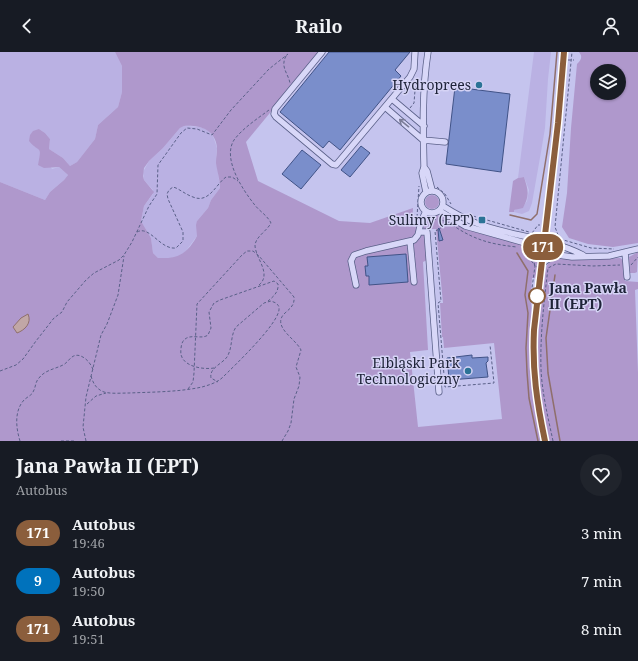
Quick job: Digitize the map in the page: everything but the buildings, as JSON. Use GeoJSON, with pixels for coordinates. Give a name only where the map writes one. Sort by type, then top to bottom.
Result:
{"type":"FeatureCollection","features":[{"type":"Feature","properties":{"kind":"street"},"geometry":{"type":"LineString","coordinates":[[322,52],[276,109],[274,114],[332,164],[336,165],[410,77],[414,66],[415,52]]}},
{"type":"Feature","properties":{"kind":"street"},"geometry":{"type":"LineString","coordinates":[[426,192],[422,172],[424,167],[423,140],[428,52]]}},
{"type":"Feature","properties":{"kind":"street"},"geometry":{"type":"LineString","coordinates":[[545,441],[536,395],[533,358],[534,330],[538,265],[543,250],[558,123],[564,52]]}},
{"type":"Feature","properties":{"kind":"street"},"geometry":{"type":"LineString","coordinates":[[414,66],[426,67]]}},
{"type":"Feature","properties":{"kind":"street"},"geometry":{"type":"LineString","coordinates":[[392,99],[424,126]]}},
{"type":"Feature","properties":{"kind":"street"},"geometry":{"type":"LineString","coordinates":[[385,107],[423,140],[445,142]]}},
{"type":"Feature","properties":{"kind":"street"},"geometry":{"type":"LineString","coordinates":[[424,167],[432,190]]}},
{"type":"Feature","properties":{"kind":"street"},"geometry":{"type":"LineString","coordinates":[[432,190],[442,195],[444,202],[441,208],[433,213],[426,211],[421,204],[421,200],[426,192],[432,190]]}},
{"type":"Feature","properties":{"kind":"street"},"geometry":{"type":"LineString","coordinates":[[441,208],[477,224],[544,241],[573,250],[583,256]]}},
{"type":"Feature","properties":{"kind":"street"},"geometry":{"type":"LineString","coordinates":[[441,208],[465,226],[529,244],[556,254],[572,257],[609,256],[638,249]]}},
{"type":"Feature","properties":{"kind":"street"},"geometry":{"type":"LineString","coordinates":[[356,284],[351,261],[354,256],[366,251],[417,238],[420,222],[426,211]]}},
{"type":"Feature","properties":{"kind":"street"},"geometry":{"type":"LineString","coordinates":[[419,232],[427,232],[439,392]]}},
{"type":"Feature","properties":{"kind":"street"},"geometry":{"type":"LineString","coordinates":[[410,241],[414,282]]}},
{"type":"Feature","properties":{"kind":"street"},"geometry":{"type":"LineString","coordinates":[[625,252],[627,277]]}},
{"type":"Feature","properties":{"kind":"street"},"geometry":{"type":"LineString","coordinates":[[538,265],[556,254]]}},
{"type":"Feature","properties":{"kind":"path"},"geometry":{"type":"LineString","coordinates":[[289,52],[285,58],[284,66],[290,82],[289,86]]}},
{"type":"Feature","properties":{"kind":"path"},"geometry":{"type":"LineString","coordinates":[[572,52],[555,228],[560,239],[591,248],[616,249]]}},
{"type":"Feature","properties":{"kind":"path"},"geometry":{"type":"LineString","coordinates":[[0,371],[16,365],[24,359],[36,341],[62,312],[67,302],[86,280],[94,273],[119,260],[124,255],[136,234],[148,206],[157,194],[158,165],[181,133],[187,128],[197,128],[212,135],[231,110],[269,69],[288,54]]}},
{"type":"Feature","properties":{"kind":"path"},"geometry":{"type":"LineString","coordinates":[[260,285],[263,281],[264,274],[256,252],[255,243],[271,223],[256,206],[240,182],[233,168],[230,156],[233,143],[251,124],[270,110]]}},
{"type":"Feature","properties":{"kind":"path"},"geometry":{"type":"LineString","coordinates":[[136,234],[140,231],[146,231],[166,247],[176,248],[183,241],[183,232],[168,199],[167,194],[169,190],[173,187],[193,197],[203,198],[208,196],[226,177],[232,177],[240,182]]}},
{"type":"Feature","properties":{"kind":"path"},"geometry":{"type":"LineString","coordinates":[[434,182],[445,194],[451,204]]}},
{"type":"Feature","properties":{"kind":"path"},"geometry":{"type":"LineString","coordinates":[[470,215],[527,230],[531,233]]}},
{"type":"Feature","properties":{"kind":"path"},"geometry":{"type":"LineString","coordinates":[[449,219],[447,222],[472,238],[496,245],[528,248],[533,259],[538,265]]}},
{"type":"Feature","properties":{"kind":"path"},"geometry":{"type":"LineString","coordinates":[[445,222],[440,229],[435,231],[441,301],[438,304],[445,387],[494,383],[490,346]]}},
{"type":"Feature","properties":{"kind":"path"},"geometry":{"type":"LineString","coordinates":[[524,247],[524,250],[538,265]]}},
{"type":"Feature","properties":{"kind":"path"},"geometry":{"type":"LineString","coordinates":[[188,388],[192,382],[195,366],[197,308],[199,302],[242,255],[250,250],[256,252],[294,297],[292,306],[281,317],[280,322],[282,329],[298,343],[301,350],[296,367],[300,381],[294,399],[291,423],[282,441]]}},
{"type":"Feature","properties":{"kind":"path"},"geometry":{"type":"LineString","coordinates":[[86,441],[84,427],[86,397],[101,335],[107,324],[118,295],[124,255]]}},
{"type":"Feature","properties":{"kind":"path"},"geometry":{"type":"LineString","coordinates":[[553,441],[544,399],[541,370],[541,339],[548,268],[556,264],[593,266],[631,265],[638,257]]}},
{"type":"Feature","properties":{"kind":"path"},"geometry":{"type":"LineString","coordinates":[[530,303],[538,265]]}},
{"type":"Feature","properties":{"kind":"path"},"geometry":{"type":"LineString","coordinates":[[216,367],[205,369],[195,366],[183,359],[181,349],[185,339],[190,337],[204,338],[210,333],[209,312],[214,303],[274,281],[278,284],[277,292],[267,302],[246,317],[233,332],[228,355],[222,362],[216,367],[212,370],[211,376],[218,382]]}},
{"type":"Feature","properties":{"kind":"path"},"geometry":{"type":"LineString","coordinates":[[86,406],[96,396],[108,393],[145,392],[201,387],[218,382],[265,334],[274,322],[279,308],[274,302],[267,302]]}},
{"type":"Feature","properties":{"kind":"path"},"geometry":{"type":"LineString","coordinates":[[20,441],[18,411],[25,399],[33,392],[36,382],[40,376],[65,364],[76,355],[87,360],[93,370]]}},
{"type":"Feature","properties":{"kind":"path"},"geometry":{"type":"LineString","coordinates":[[91,376],[95,386],[108,393]]}},
{"type":"Feature","properties":{"kind":"path"},"geometry":{"type":"LineString","coordinates":[[61,441],[74,441]]}},
{"type":"Feature","properties":{"kind":"shaded area"},"geometry":{"type":"Polygon","coordinates":[[[0,52],[115,52],[122,66],[122,92],[118,107],[98,125],[95,139],[77,162],[70,166],[63,158],[49,149],[50,139],[39,129],[34,146],[39,149],[52,169],[59,167],[68,175],[50,192],[45,200],[0,182],[0,52]]]}},
{"type":"Feature","properties":{"kind":"shaded area"},"geometry":{"type":"Polygon","coordinates":[[[115,52],[320,52],[246,142],[258,181],[339,221],[370,223],[413,208],[412,226],[417,227],[425,236],[427,260],[423,262],[428,350],[410,352],[418,427],[502,419],[494,343],[444,348],[440,303],[443,303],[436,229],[422,228],[422,224],[425,219],[440,215],[534,248],[538,263],[535,278],[532,278],[531,293],[529,296],[529,302],[531,303],[530,355],[531,377],[542,441],[0,441],[0,182],[45,200],[50,192],[68,175],[59,167],[44,168],[38,165],[40,152],[29,141],[30,135],[33,131],[39,129],[50,139],[49,149],[63,158],[70,166],[77,162],[95,139],[98,125],[118,107],[122,92],[122,66],[115,52]],[[184,126],[180,128],[144,168],[144,180],[154,192],[144,206],[141,221],[151,238],[153,253],[158,258],[171,258],[181,254],[190,247],[197,236],[197,221],[208,208],[211,200],[220,188],[216,163],[216,141],[210,132],[201,127],[184,126]]]}},
{"type":"Feature","properties":{"kind":"shaded area"},"geometry":{"type":"Polygon","coordinates":[[[534,52],[551,52],[545,128],[532,203],[529,211],[522,214],[514,212],[514,210],[523,207],[527,201],[529,190],[524,177],[518,178],[534,52]]]}},
{"type":"Feature","properties":{"kind":"shaded area"},"geometry":{"type":"Polygon","coordinates":[[[579,52],[638,52],[638,243],[613,247],[588,244],[569,238],[562,227],[567,193],[577,64],[580,61],[581,55],[579,52]]]}},
{"type":"Feature","properties":{"kind":"shaded area"},"geometry":{"type":"Polygon","coordinates":[[[184,126],[200,127],[208,130],[213,136],[217,148],[216,155],[220,188],[211,200],[208,208],[197,221],[197,236],[185,252],[174,258],[158,258],[153,253],[151,238],[141,221],[144,206],[153,194],[153,190],[144,180],[143,172],[149,161],[163,148],[180,128],[184,126]]]}},
{"type":"Feature","properties":{"kind":"shaded area"},"geometry":{"type":"Polygon","coordinates":[[[524,177],[528,192],[527,200],[523,208],[514,210],[514,212],[509,212],[513,181],[524,177]]]}},
{"type":"Feature","properties":{"kind":"shaded area"},"geometry":{"type":"Polygon","coordinates":[[[429,195],[435,195],[439,199],[439,205],[435,209],[429,209],[425,205],[425,199],[429,195]]]}},
{"type":"Feature","properties":{"kind":"shaded area"},"geometry":{"type":"Polygon","coordinates":[[[638,252],[637,272],[630,273],[629,257],[638,252]]]}},
{"type":"Feature","properties":{"kind":"shaded area"},"geometry":{"type":"Polygon","coordinates":[[[554,258],[576,260],[620,258],[623,260],[625,281],[638,282],[638,289],[635,290],[638,373],[638,441],[548,441],[540,404],[536,361],[537,330],[546,269],[547,265],[554,258]]]}},
{"type":"Feature","properties":{"kind":"shaded area"},"geometry":{"type":"Polygon","coordinates":[[[28,314],[29,320],[27,326],[17,333],[13,327],[21,318],[28,314]]]}},
{"type":"Feature","properties":{"kind":"waterway"},"geometry":{"type":"LineString","coordinates":[[510,215],[531,220],[537,214],[550,134],[557,52]]}},
{"type":"Feature","properties":{"kind":"waterway"},"geometry":{"type":"LineString","coordinates":[[517,253],[528,271],[525,295],[528,313],[526,348],[527,372],[529,398],[538,441]]}},
{"type":"Feature","properties":{"kind":"waterway"},"geometry":{"type":"LineString","coordinates":[[555,275],[546,338],[548,373],[560,441]]}},
{"type":"Feature","properties":{"kind":"bus line","name":"171"},"geometry":{"type":"LineString","coordinates":[[545,441],[536,395],[533,344],[558,123],[564,52]]}},
{"type":"Feature","properties":{"kind":"place","name":"Hydroprees"},"geometry":{"type":"Point","coordinates":[479,85]}},
{"type":"Feature","properties":{"kind":"place","name":"Sulimy (EPT)"},"geometry":{"type":"Point","coordinates":[482,220]}},
{"type":"Feature","properties":{"kind":"place","name":"Jana Pawła II (EPT)"},"geometry":{"type":"Point","coordinates":[537,296]}},
{"type":"Feature","properties":{"kind":"place","name":"Elbląski Park Technologiczny"},"geometry":{"type":"Point","coordinates":[468,371]}}]}
